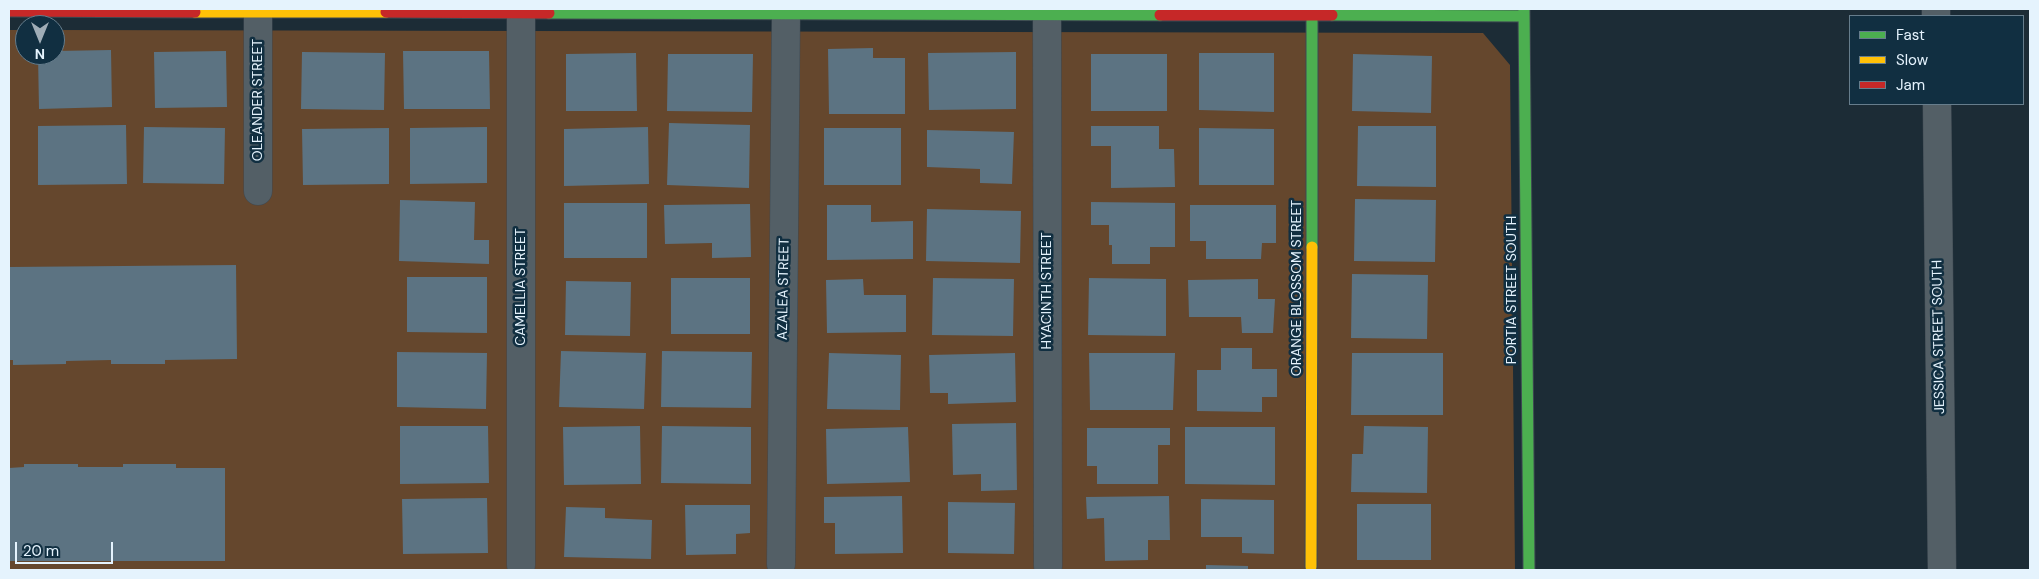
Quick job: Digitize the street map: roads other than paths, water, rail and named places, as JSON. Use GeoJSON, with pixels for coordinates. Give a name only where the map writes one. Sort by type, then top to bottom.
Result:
{"type":"FeatureCollection","features":[{"type":"Feature","properties":{"kind":"street","name":"OLEANDER STREET"},"geometry":{"type":"LineString","coordinates":[[258,10],[258,191]]}},
{"type":"Feature","properties":{"kind":"street"},"geometry":{"type":"LineString","coordinates":[[9,12],[521,10],[1047,15],[1312,12],[1524,13]]}},
{"type":"Feature","properties":{"kind":"street","name":"CAMELLIA STREET"},"geometry":{"type":"LineString","coordinates":[[521,10],[521,565]]}},
{"type":"Feature","properties":{"kind":"street","name":"ORANGE BLOSSOM STREET"},"geometry":{"type":"LineString","coordinates":[[1311,567],[1312,12]]}},
{"type":"Feature","properties":{"kind":"street","name":"PORTIA STREET SOUTH"},"geometry":{"type":"LineString","coordinates":[[1524,13],[1529,570]]}},
{"type":"Feature","properties":{"kind":"street","name":"AZALEA STREET"},"geometry":{"type":"LineString","coordinates":[[781,564],[786,14]]}},
{"type":"Feature","properties":{"kind":"street","name":"HYACINTH STREET"},"geometry":{"type":"LineString","coordinates":[[1047,15],[1048,566]]}},
{"type":"Feature","properties":{"kind":"street","name":"JESSICA STREET SOUTH"},"geometry":{"type":"LineString","coordinates":[[1937,105],[1942,570]]}}]}
